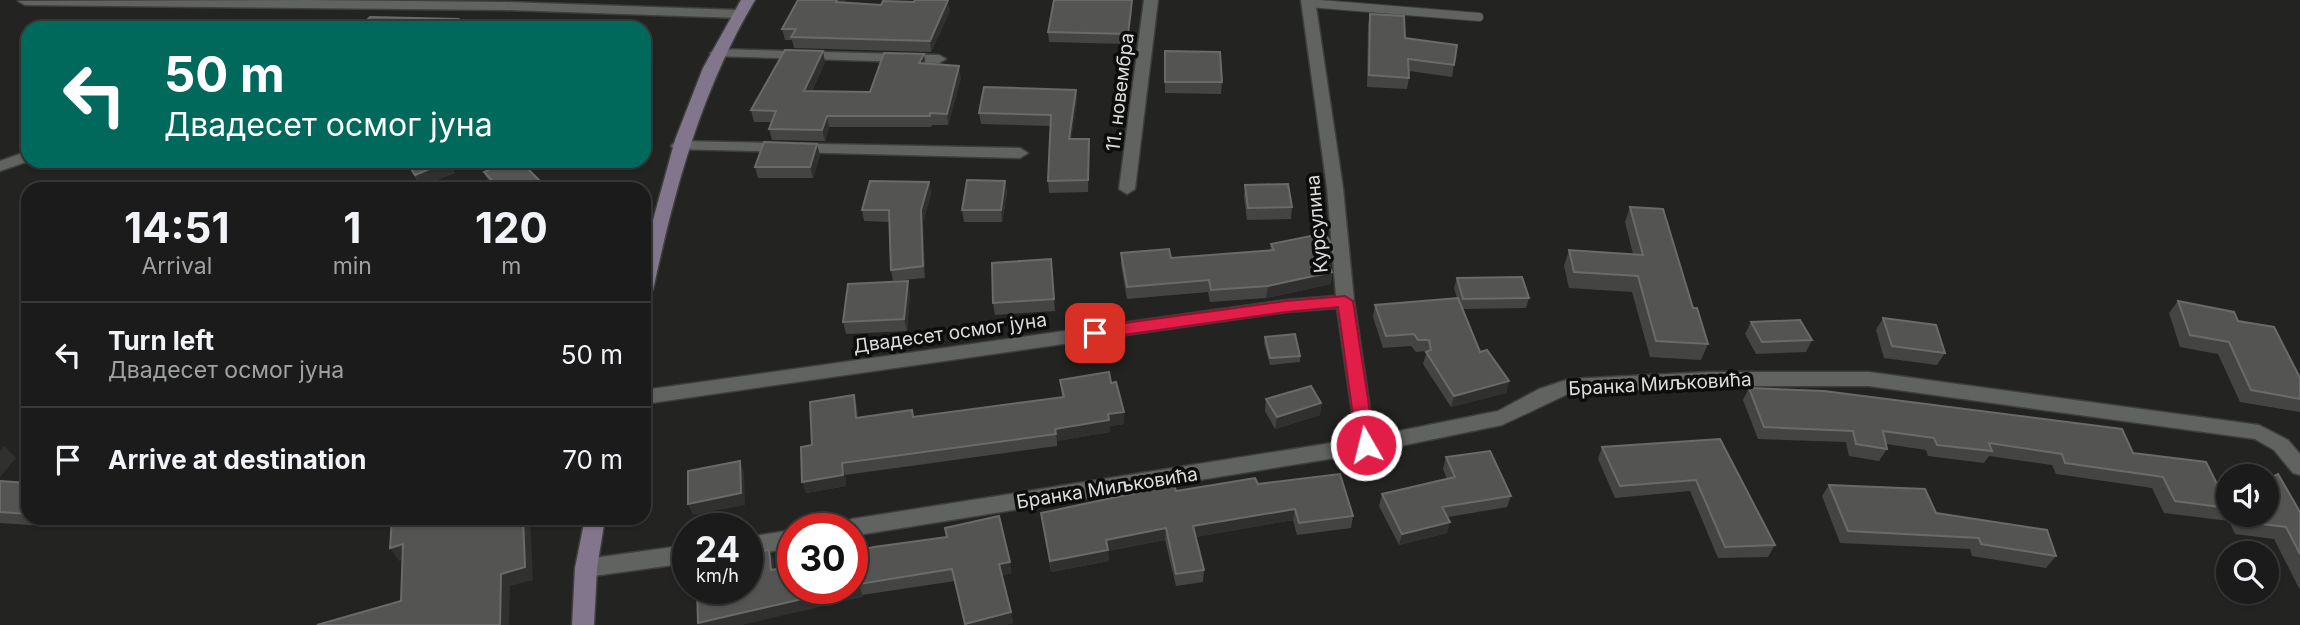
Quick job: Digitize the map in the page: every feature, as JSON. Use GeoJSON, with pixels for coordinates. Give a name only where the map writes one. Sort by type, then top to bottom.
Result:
{"type":"FeatureCollection","features":[{"type":"Feature","properties":{"kind":"main road"},"geometry":{"type":"LineString","coordinates":[[651,234],[679,146],[717,53],[748,0]]}},
{"type":"Feature","properties":{"kind":"main road"},"geometry":{"type":"LineString","coordinates":[[583,625],[586,568],[594,525]]}},
{"type":"Feature","properties":{"kind":"street","name":"11. новембра"},"geometry":{"type":"LineString","coordinates":[[1127,189],[1151,0]]}},
{"type":"Feature","properties":{"kind":"street"},"geometry":{"type":"LineString","coordinates":[[25,1],[508,3],[739,14]]}},
{"type":"Feature","properties":{"kind":"street","name":"Курсулина"},"geometry":{"type":"LineString","coordinates":[[1308,2],[1335,188],[1345,301],[1366,445]]}},
{"type":"Feature","properties":{"kind":"street"},"geometry":{"type":"LineString","coordinates":[[717,53],[939,59]]}},
{"type":"Feature","properties":{"kind":"street"},"geometry":{"type":"LineString","coordinates":[[679,146],[1020,153]]}},
{"type":"Feature","properties":{"kind":"street"},"geometry":{"type":"LineString","coordinates":[[0,166],[21,158]]}},
{"type":"Feature","properties":{"kind":"street","name":"Двадесет осмог јуна"},"geometry":{"type":"LineString","coordinates":[[651,396],[1286,306],[1345,301]]}},
{"type":"Feature","properties":{"kind":"street","name":"Бранка Миљковића"},"geometry":{"type":"LineString","coordinates":[[868,525],[1366,445],[1502,418],[1546,394],[1569,386],[1709,379],[1869,379],[2259,432],[2281,445],[2300,467]]}},
{"type":"Feature","properties":{"kind":"street"},"geometry":{"type":"LineString","coordinates":[[586,568],[672,556]]}},
{"type":"Feature","properties":{"kind":"lane"},"geometry":{"type":"LineString","coordinates":[[1308,2],[1479,17]]}},
{"type":"Feature","properties":{"kind":"building"},"geometry":{"type":"Polygon","coordinates":[[[798,0],[837,0],[836,2],[881,5],[883,1],[948,0],[930,41],[791,37],[796,29],[782,29],[798,0]]]}},
{"type":"Feature","properties":{"kind":"building"},"geometry":{"type":"Polygon","coordinates":[[[1054,0],[1132,0],[1128,34],[1048,32],[1054,0]]]}},
{"type":"Feature","properties":{"kind":"building"},"geometry":{"type":"Polygon","coordinates":[[[1370,14],[1404,16],[1405,38],[1457,45],[1454,65],[1408,59],[1409,78],[1369,75],[1370,14]]]}},
{"type":"Feature","properties":{"kind":"building"},"geometry":{"type":"Polygon","coordinates":[[[370,17],[458,19],[456,21],[366,21],[370,17]]]}},
{"type":"Feature","properties":{"kind":"building"},"geometry":{"type":"Polygon","coordinates":[[[785,50],[823,51],[804,91],[870,92],[884,53],[924,54],[919,63],[959,66],[947,114],[827,116],[822,130],[769,129],[776,111],[751,110],[785,50]]]}},
{"type":"Feature","properties":{"kind":"building"},"geometry":{"type":"Polygon","coordinates":[[[1165,51],[1220,52],[1222,82],[1165,82],[1165,51]]]}},
{"type":"Feature","properties":{"kind":"building"},"geometry":{"type":"Polygon","coordinates":[[[984,87],[1076,90],[1069,139],[1089,139],[1088,180],[1048,181],[1051,115],[979,113],[984,87]]]}},
{"type":"Feature","properties":{"kind":"building"},"geometry":{"type":"Polygon","coordinates":[[[764,142],[817,144],[810,167],[755,167],[764,142]]]}},
{"type":"Feature","properties":{"kind":"building"},"geometry":{"type":"Polygon","coordinates":[[[410,168],[432,168],[415,175],[410,168]]]}},
{"type":"Feature","properties":{"kind":"building"},"geometry":{"type":"Polygon","coordinates":[[[493,168],[527,168],[541,182],[493,182],[484,172],[493,168]]]}},
{"type":"Feature","properties":{"kind":"building"},"geometry":{"type":"Polygon","coordinates":[[[967,180],[1005,181],[1001,210],[962,210],[967,180]]]}},
{"type":"Feature","properties":{"kind":"building"},"geometry":{"type":"Polygon","coordinates":[[[870,181],[929,182],[921,210],[923,266],[891,270],[889,210],[862,210],[870,181]]]}},
{"type":"Feature","properties":{"kind":"building"},"geometry":{"type":"Polygon","coordinates":[[[1288,184],[1292,207],[1248,208],[1245,185],[1288,184]]]}},
{"type":"Feature","properties":{"kind":"building"},"geometry":{"type":"Polygon","coordinates":[[[1630,207],[1663,209],[1693,308],[1697,308],[1708,344],[1656,341],[1638,276],[1574,272],[1569,250],[1643,255],[1630,207]]]}},
{"type":"Feature","properties":{"kind":"building"},"geometry":{"type":"Polygon","coordinates":[[[1325,233],[1332,245],[1333,256],[1324,257],[1332,272],[1268,286],[1211,290],[1209,280],[1127,287],[1121,253],[1169,249],[1171,258],[1274,250],[1271,244],[1325,233]]]}},
{"type":"Feature","properties":{"kind":"building"},"geometry":{"type":"Polygon","coordinates":[[[1051,259],[1054,299],[993,303],[992,263],[1051,259]]]}},
{"type":"Feature","properties":{"kind":"building"},"geometry":{"type":"Polygon","coordinates":[[[1522,277],[1529,298],[1463,299],[1457,278],[1522,277]]]}},
{"type":"Feature","properties":{"kind":"building"},"geometry":{"type":"Polygon","coordinates":[[[908,281],[904,319],[843,322],[848,284],[908,281]]]}},
{"type":"Feature","properties":{"kind":"building"},"geometry":{"type":"Polygon","coordinates":[[[1458,298],[1480,352],[1487,350],[1509,381],[1454,396],[1426,352],[1431,350],[1429,340],[1418,340],[1414,334],[1386,336],[1375,305],[1458,298]]]}},
{"type":"Feature","properties":{"kind":"building"},"geometry":{"type":"Polygon","coordinates":[[[2178,301],[2234,312],[2238,321],[2274,327],[2300,378],[2300,399],[2251,390],[2229,342],[2190,335],[2178,301]]]}},
{"type":"Feature","properties":{"kind":"building"},"geometry":{"type":"Polygon","coordinates":[[[1883,318],[1936,325],[1945,353],[1892,346],[1883,318]]]}},
{"type":"Feature","properties":{"kind":"building"},"geometry":{"type":"Polygon","coordinates":[[[1800,320],[1812,340],[1762,342],[1751,322],[1800,320]]]}},
{"type":"Feature","properties":{"kind":"building"},"geometry":{"type":"Polygon","coordinates":[[[1295,334],[1300,356],[1270,358],[1265,337],[1295,334]]]}},
{"type":"Feature","properties":{"kind":"building"},"geometry":{"type":"Polygon","coordinates":[[[1109,372],[1111,383],[1116,382],[1124,412],[1108,414],[1109,420],[1055,429],[1056,434],[842,463],[843,475],[802,482],[801,447],[812,445],[810,402],[854,395],[856,418],[912,410],[913,417],[1064,397],[1060,380],[1109,372]]]}},
{"type":"Feature","properties":{"kind":"building"},"geometry":{"type":"Polygon","coordinates":[[[1311,386],[1321,403],[1277,417],[1266,399],[1311,386]]]}},
{"type":"Feature","properties":{"kind":"building"},"geometry":{"type":"Polygon","coordinates":[[[1749,388],[1824,391],[2122,429],[2133,453],[2206,462],[2216,482],[2216,506],[2175,501],[2163,477],[2065,463],[2062,454],[1989,443],[1992,451],[1937,445],[1934,438],[1883,431],[1887,449],[1856,444],[1853,431],[1764,427],[1749,388]]]}},
{"type":"Feature","properties":{"kind":"building"},"geometry":{"type":"Polygon","coordinates":[[[1720,439],[1775,545],[1725,547],[1696,480],[1620,486],[1602,447],[1720,439]]]}},
{"type":"Feature","properties":{"kind":"building"},"geometry":{"type":"Polygon","coordinates":[[[1490,451],[1511,496],[1442,507],[1450,522],[1402,534],[1382,494],[1455,477],[1446,457],[1490,451]]]}},
{"type":"Feature","properties":{"kind":"building"},"geometry":{"type":"Polygon","coordinates":[[[740,461],[741,493],[688,504],[688,471],[740,461]]]}},
{"type":"Feature","properties":{"kind":"building"},"geometry":{"type":"Polygon","coordinates":[[[1340,474],[1353,516],[1299,523],[1295,509],[1193,526],[1204,570],[1176,574],[1166,528],[1106,540],[1108,550],[1050,561],[1041,513],[1174,485],[1176,491],[1255,478],[1258,484],[1340,474]]]}},
{"type":"Feature","properties":{"kind":"building"},"geometry":{"type":"Polygon","coordinates":[[[2279,476],[2300,512],[2300,554],[2286,527],[2279,526],[2279,476]]]}},
{"type":"Feature","properties":{"kind":"building"},"geometry":{"type":"Polygon","coordinates":[[[0,481],[21,482],[21,514],[0,512],[0,481]]]}},
{"type":"Feature","properties":{"kind":"building"},"geometry":{"type":"Polygon","coordinates":[[[1829,485],[1925,489],[1936,513],[2047,530],[2056,556],[1981,544],[1979,538],[1848,531],[1829,485]]]}},
{"type":"Feature","properties":{"kind":"building"},"geometry":{"type":"Polygon","coordinates":[[[999,516],[1010,562],[999,564],[1011,612],[965,624],[952,569],[868,583],[868,548],[947,537],[945,528],[999,516]]]}},
{"type":"Feature","properties":{"kind":"building"},"geometry":{"type":"Polygon","coordinates":[[[392,525],[523,525],[525,567],[501,574],[500,625],[317,625],[401,601],[403,544],[390,548],[392,525]]]}},
{"type":"Feature","properties":{"kind":"building"},"geometry":{"type":"Polygon","coordinates":[[[769,550],[771,570],[777,569],[777,604],[781,604],[698,623],[697,604],[763,604],[763,551],[769,550]]]}},
{"type":"Feature","properties":{"kind":"route"},"geometry":{"type":"LineString","coordinates":[[1095,333],[1286,306],[1345,301],[1366,445]]}}]}
